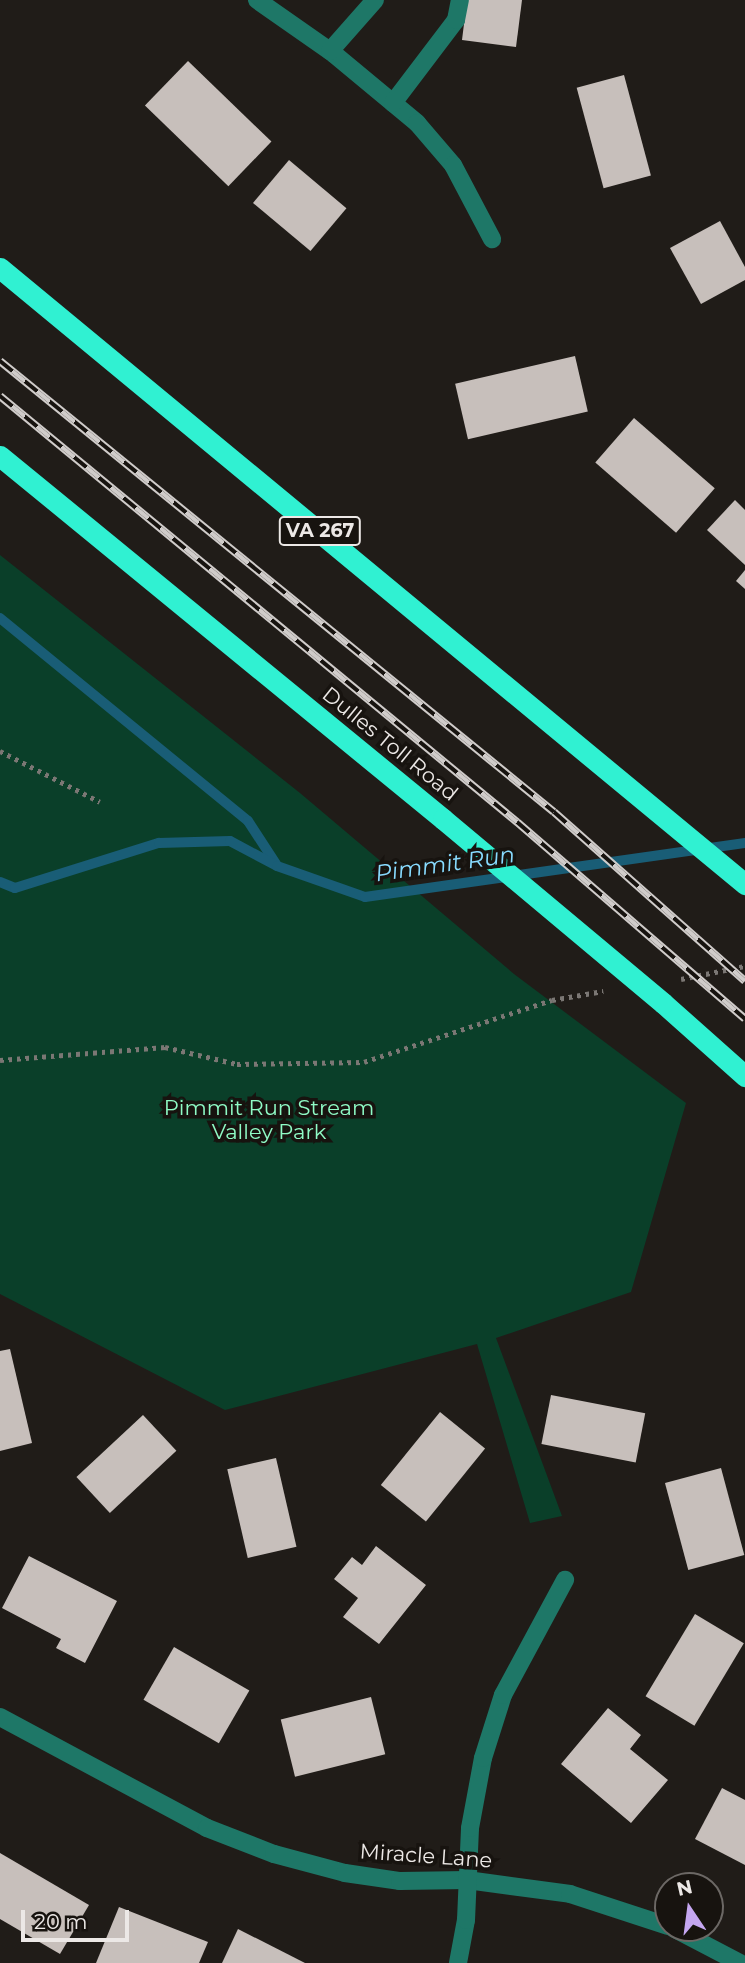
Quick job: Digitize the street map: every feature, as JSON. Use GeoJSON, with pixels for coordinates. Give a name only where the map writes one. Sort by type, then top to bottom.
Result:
{"type":"FeatureCollection","features":[{"type":"Feature","properties":{"kind":"highway","name":"VA 267"},"geometry":{"type":"LineString","coordinates":[[0,268],[745,884]]}},
{"type":"Feature","properties":{"kind":"highway","name":"Dulles Toll Road"},"geometry":{"type":"LineString","coordinates":[[0,457],[443,819],[663,1003],[745,1076]]}},
{"type":"Feature","properties":{"kind":"street"},"geometry":{"type":"LineString","coordinates":[[257,0],[330,51],[393,103],[453,165],[492,239]]}},
{"type":"Feature","properties":{"kind":"street"},"geometry":{"type":"LineString","coordinates":[[330,51],[375,0]]}},
{"type":"Feature","properties":{"kind":"street"},"geometry":{"type":"LineString","coordinates":[[393,103],[456,20],[460,0]]}},
{"type":"Feature","properties":{"kind":"street"},"geometry":{"type":"LineString","coordinates":[[458,1963],[483,1758],[503,1695],[565,1580]]}},
{"type":"Feature","properties":{"kind":"street","name":"Miracle Lane"},"geometry":{"type":"LineString","coordinates":[[0,1717],[207,1828],[274,1854],[345,1873],[389,1880],[467,1880],[570,1894],[654,1921]]}},
{"type":"Feature","properties":{"kind":"street"},"geometry":{"type":"LineString","coordinates":[[700,1942],[740,1963]]}},
{"type":"Feature","properties":{"kind":"path"},"geometry":{"type":"LineString","coordinates":[[0,751],[100,803]]}},
{"type":"Feature","properties":{"kind":"path"},"geometry":{"type":"LineString","coordinates":[[677,980],[745,966]]}},
{"type":"Feature","properties":{"kind":"path"},"geometry":{"type":"LineString","coordinates":[[0,1060],[165,1047],[237,1064],[364,1062],[552,1000],[610,990]]}},
{"type":"Feature","properties":{"kind":"green space","name":"Pimmit Run Stream Valley Park"},"geometry":{"type":"Polygon","coordinates":[[[0,555],[300,793],[514,974],[686,1103],[631,1292],[496,1338],[562,1516],[530,1523],[477,1344],[225,1410],[0,1294],[0,555]]]}},
{"type":"Feature","properties":{"kind":"building"},"geometry":{"type":"Polygon","coordinates":[[[467,0],[522,0],[516,47],[462,40],[467,0]]]}},
{"type":"Feature","properties":{"kind":"building"},"geometry":{"type":"Polygon","coordinates":[[[188,61],[271,142],[228,186],[145,106],[188,61]]]}},
{"type":"Feature","properties":{"kind":"building"},"geometry":{"type":"Polygon","coordinates":[[[624,75],[651,175],[604,188],[577,88],[624,75]]]}},
{"type":"Feature","properties":{"kind":"building"},"geometry":{"type":"Polygon","coordinates":[[[289,160],[346,208],[310,251],[253,203],[289,160]]]}},
{"type":"Feature","properties":{"kind":"building"},"geometry":{"type":"Polygon","coordinates":[[[720,221],[745,267],[745,280],[701,304],[670,248],[720,221]]]}},
{"type":"Feature","properties":{"kind":"building"},"geometry":{"type":"Polygon","coordinates":[[[575,356],[588,412],[468,439],[455,384],[575,356]]]}},
{"type":"Feature","properties":{"kind":"building"},"geometry":{"type":"Polygon","coordinates":[[[634,418],[715,488],[676,533],[595,463],[634,418]]]}},
{"type":"Feature","properties":{"kind":"building"},"geometry":{"type":"Polygon","coordinates":[[[735,500],[745,510],[745,565],[707,530],[735,500]]]}},
{"type":"Feature","properties":{"kind":"building"},"geometry":{"type":"Polygon","coordinates":[[[745,570],[745,589],[736,581],[745,570]]]}},
{"type":"Feature","properties":{"kind":"building"},"geometry":{"type":"Polygon","coordinates":[[[10,1349],[32,1443],[0,1451],[0,1351],[10,1349]]]}},
{"type":"Feature","properties":{"kind":"building"},"geometry":{"type":"Polygon","coordinates":[[[551,1395],[645,1413],[636,1462],[541,1444],[551,1395]]]}},
{"type":"Feature","properties":{"kind":"building"},"geometry":{"type":"Polygon","coordinates":[[[440,1412],[485,1449],[426,1522],[381,1485],[440,1412]]]}},
{"type":"Feature","properties":{"kind":"building"},"geometry":{"type":"Polygon","coordinates":[[[143,1415],[176,1451],[110,1513],[76,1477],[143,1415]]]}},
{"type":"Feature","properties":{"kind":"building"},"geometry":{"type":"Polygon","coordinates":[[[276,1458],[296,1547],[248,1558],[227,1469],[276,1458]]]}},
{"type":"Feature","properties":{"kind":"building"},"geometry":{"type":"Polygon","coordinates":[[[721,1468],[744,1555],[688,1570],[665,1483],[721,1468]]]}},
{"type":"Feature","properties":{"kind":"building"},"geometry":{"type":"Polygon","coordinates":[[[376,1546],[426,1585],[379,1644],[343,1617],[358,1598],[334,1579],[352,1557],[362,1565],[376,1546]]]}},
{"type":"Feature","properties":{"kind":"building"},"geometry":{"type":"Polygon","coordinates":[[[29,1556],[117,1601],[85,1663],[56,1648],[61,1639],[2,1608],[29,1556]]]}},
{"type":"Feature","properties":{"kind":"building"},"geometry":{"type":"Polygon","coordinates":[[[695,1614],[744,1643],[694,1726],[646,1696],[695,1614]]]}},
{"type":"Feature","properties":{"kind":"building"},"geometry":{"type":"Polygon","coordinates":[[[174,1647],[249,1690],[219,1743],[144,1700],[174,1647]]]}},
{"type":"Feature","properties":{"kind":"building"},"geometry":{"type":"Polygon","coordinates":[[[371,1697],[385,1754],[295,1777],[281,1719],[371,1697]]]}},
{"type":"Feature","properties":{"kind":"building"},"geometry":{"type":"Polygon","coordinates":[[[608,1708],[641,1735],[630,1749],[668,1780],[631,1823],[561,1764],[608,1708]]]}},
{"type":"Feature","properties":{"kind":"building"},"geometry":{"type":"Polygon","coordinates":[[[722,1788],[745,1800],[745,1865],[695,1839],[722,1788]]]}},
{"type":"Feature","properties":{"kind":"building"},"geometry":{"type":"Polygon","coordinates":[[[0,1853],[89,1905],[60,1954],[0,1919],[0,1853]]]}},
{"type":"Feature","properties":{"kind":"building"},"geometry":{"type":"Polygon","coordinates":[[[119,1907],[208,1942],[199,1963],[96,1963],[119,1907]]]}},
{"type":"Feature","properties":{"kind":"building"},"geometry":{"type":"Polygon","coordinates":[[[238,1929],[305,1963],[222,1963],[238,1929]]]}},
{"type":"Feature","properties":{"kind":"waterway"},"geometry":{"type":"LineString","coordinates":[[0,618],[248,821],[276,864]]}},
{"type":"Feature","properties":{"kind":"waterway","name":"Pimmit Run"},"geometry":{"type":"LineString","coordinates":[[0,882],[15,888],[159,843],[230,841],[277,866],[365,897],[745,843]]}},
{"type":"Feature","properties":{"kind":"railway"},"geometry":{"type":"LineString","coordinates":[[0,361],[554,812],[745,981]]}},
{"type":"Feature","properties":{"kind":"railway"},"geometry":{"type":"LineString","coordinates":[[0,396],[517,822],[745,1019]]}}]}
